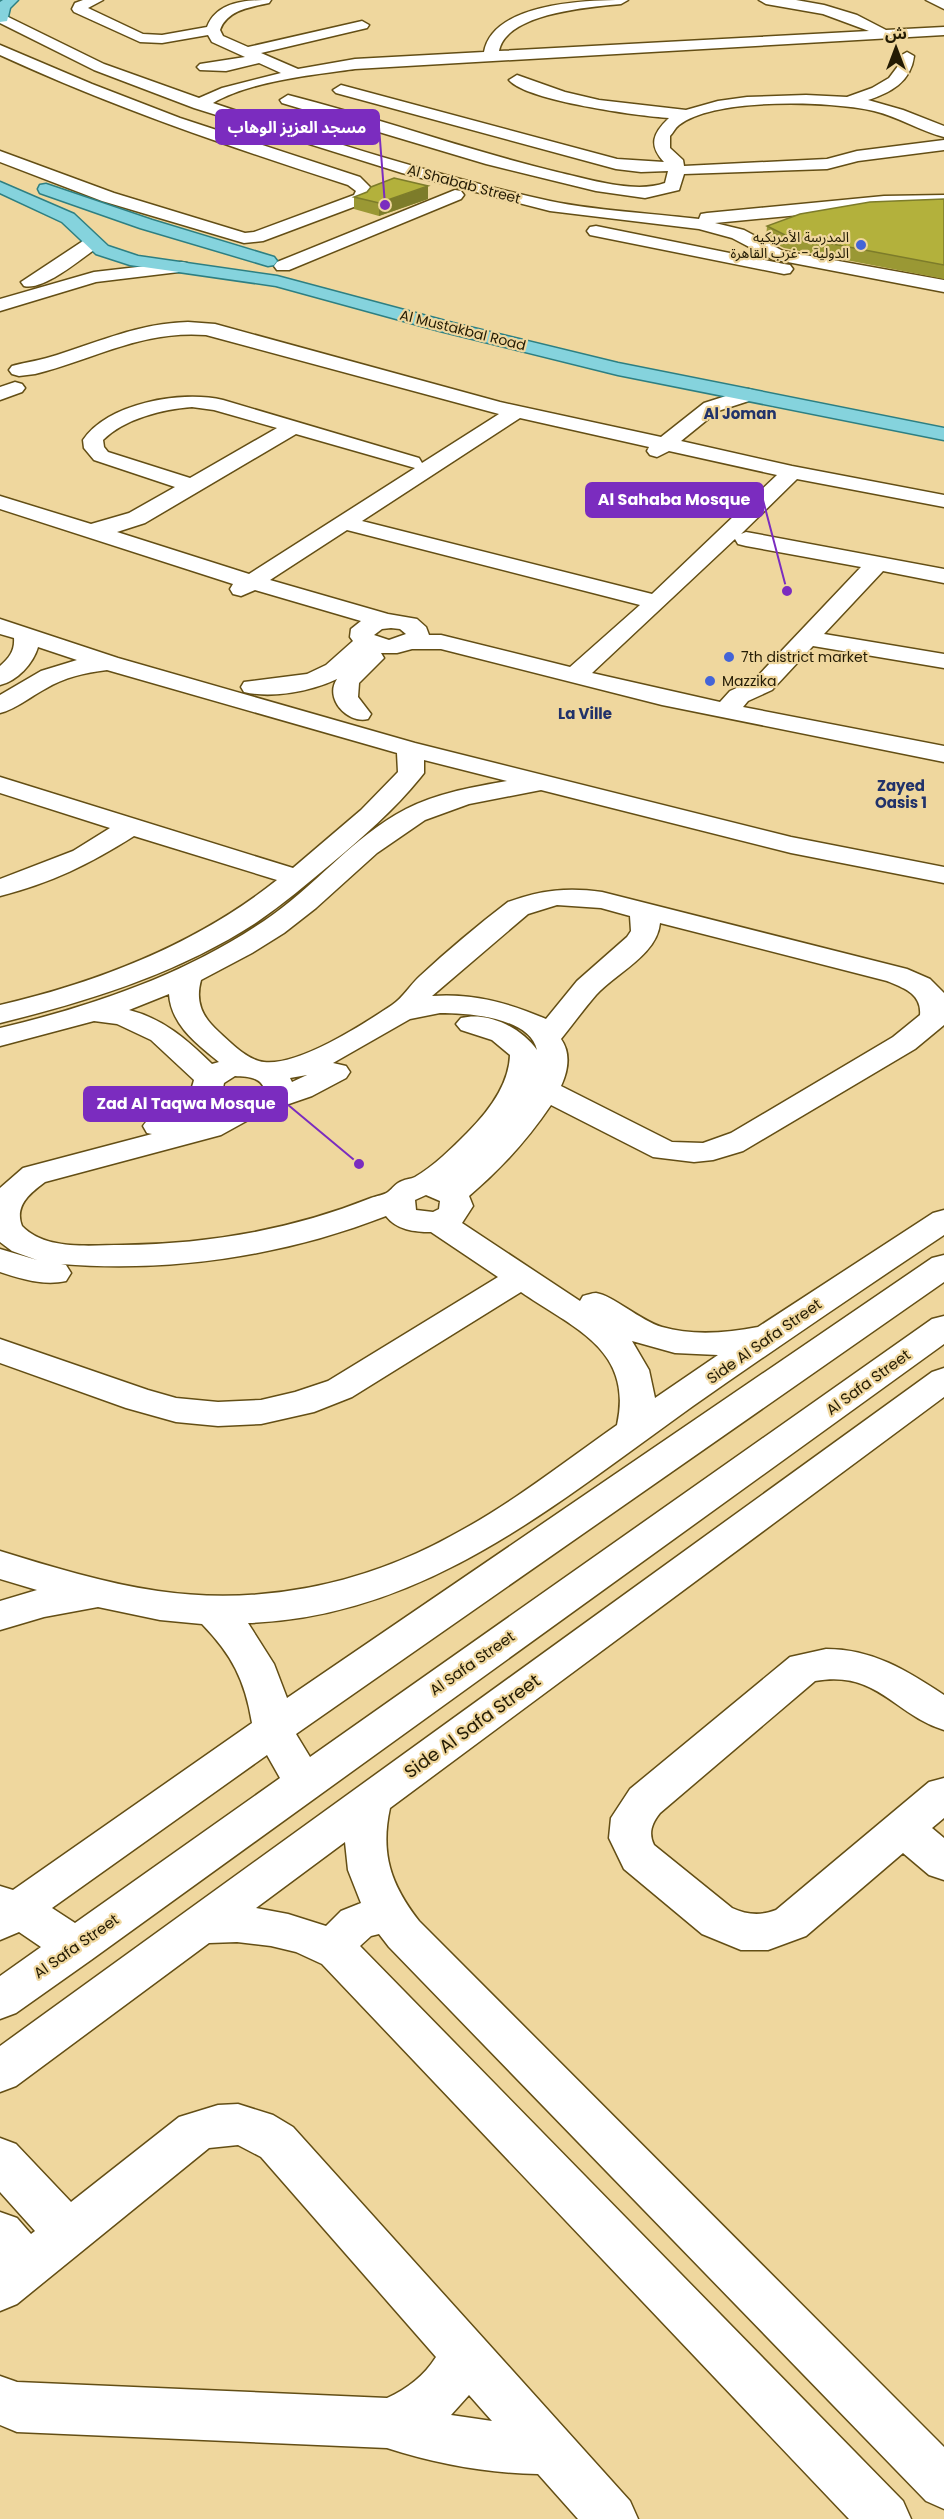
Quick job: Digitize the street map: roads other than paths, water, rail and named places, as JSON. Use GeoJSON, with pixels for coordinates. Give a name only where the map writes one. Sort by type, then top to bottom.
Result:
{"type":"FeatureCollection","features":[{"type":"Feature","properties":{"kind":"main road"},"geometry":{"type":"LineString","coordinates":[[2,32],[3,7],[10,0]]}},
{"type":"Feature","properties":{"kind":"main road","name":"Al Mustakbal Road"},"geometry":{"type":"LineString","coordinates":[[0,172],[146,225],[492,331],[692,385],[944,434]]}},
{"type":"Feature","properties":{"kind":"main road","name":"Al Mustakbal Road"},"geometry":{"type":"LineString","coordinates":[[0,187],[68,218],[98,235],[102,250],[136,261],[277,281],[492,331],[944,419]]}},
{"type":"Feature","properties":{"kind":"main road"},"geometry":{"type":"LineString","coordinates":[[98,235],[146,225]]}},
{"type":"Feature","properties":{"kind":"main road"},"geometry":{"type":"LineString","coordinates":[[181,267],[205,261],[212,256],[217,246]]}},
{"type":"Feature","properties":{"kind":"street"},"geometry":{"type":"LineString","coordinates":[[96,0],[85,3],[79,9],[140,38],[162,39],[213,30]]}},
{"type":"Feature","properties":{"kind":"street"},"geometry":{"type":"LineString","coordinates":[[264,0],[228,12],[216,21],[213,30],[217,39],[297,74]]}},
{"type":"Feature","properties":{"kind":"street"},"geometry":{"type":"LineString","coordinates":[[491,57],[490,49],[496,38],[516,23],[569,3],[621,0]]}},
{"type":"Feature","properties":{"kind":"street"},"geometry":{"type":"LineString","coordinates":[[766,0],[827,11],[870,25],[888,34]]}},
{"type":"Feature","properties":{"kind":"street"},"geometry":{"type":"LineString","coordinates":[[933,0],[944,5]]}},
{"type":"Feature","properties":{"kind":"street"},"geometry":{"type":"LineString","coordinates":[[204,67],[226,66],[253,55],[362,25]]}},
{"type":"Feature","properties":{"kind":"street"},"geometry":{"type":"LineString","coordinates":[[200,105],[209,98],[225,92],[297,74],[355,64],[944,31]]}},
{"type":"Feature","properties":{"kind":"street","name":"Al Shabab Street"},"geometry":{"type":"LineString","coordinates":[[2,32],[34,35],[99,67],[200,105],[308,140],[550,206],[699,224],[753,241],[765,250],[793,258],[944,286]]}},
{"type":"Feature","properties":{"kind":"street","name":"Al Shabab Street"},"geometry":{"type":"LineString","coordinates":[[2,32],[99,79],[175,110],[288,147],[455,195],[608,233],[944,299]]}},
{"type":"Feature","properties":{"kind":"street"},"geometry":{"type":"LineString","coordinates":[[0,156],[108,197],[238,237],[256,237],[361,198],[365,190],[354,182],[244,146],[76,85],[2,32]]}},
{"type":"Feature","properties":{"kind":"street"},"geometry":{"type":"LineString","coordinates":[[848,102],[889,85],[901,75],[907,65],[899,54]]}},
{"type":"Feature","properties":{"kind":"street"},"geometry":{"type":"LineString","coordinates":[[542,72],[517,77],[557,96],[600,106],[684,114],[759,101],[848,102],[902,114],[944,132]]}},
{"type":"Feature","properties":{"kind":"street"},"geometry":{"type":"LineString","coordinates":[[76,85],[99,79]]}},
{"type":"Feature","properties":{"kind":"street"},"geometry":{"type":"LineString","coordinates":[[220,111],[264,106],[342,90],[382,86]]}},
{"type":"Feature","properties":{"kind":"street"},"geometry":{"type":"LineString","coordinates":[[342,90],[628,166],[676,168],[817,164],[841,175],[857,203]]}},
{"type":"Feature","properties":{"kind":"street"},"geometry":{"type":"LineString","coordinates":[[557,96],[607,90]]}},
{"type":"Feature","properties":{"kind":"street"},"geometry":{"type":"LineString","coordinates":[[171,94],[225,92]]}},
{"type":"Feature","properties":{"kind":"street"},"geometry":{"type":"LineString","coordinates":[[600,106],[627,95],[624,92]]}},
{"type":"Feature","properties":{"kind":"street"},"geometry":{"type":"LineString","coordinates":[[288,100],[492,161],[626,192],[662,190],[673,186],[676,168],[662,148],[661,139],[664,130],[684,114]]}},
{"type":"Feature","properties":{"kind":"street"},"geometry":{"type":"LineString","coordinates":[[242,118],[264,106]]}},
{"type":"Feature","properties":{"kind":"street"},"geometry":{"type":"LineString","coordinates":[[480,144],[505,134]]}},
{"type":"Feature","properties":{"kind":"street"},"geometry":{"type":"LineString","coordinates":[[288,147],[300,145],[308,140]]}},
{"type":"Feature","properties":{"kind":"street"},"geometry":{"type":"LineString","coordinates":[[424,141],[465,141],[480,144],[492,148],[496,154],[492,161]]}},
{"type":"Feature","properties":{"kind":"street"},"geometry":{"type":"LineString","coordinates":[[789,164],[812,156],[857,156],[944,145]]}},
{"type":"Feature","properties":{"kind":"street"},"geometry":{"type":"LineString","coordinates":[[318,156],[324,151],[340,149]]}},
{"type":"Feature","properties":{"kind":"street"},"geometry":{"type":"LineString","coordinates":[[841,175],[857,156]]}},
{"type":"Feature","properties":{"kind":"street"},"geometry":{"type":"LineString","coordinates":[[866,185],[903,200]]}},
{"type":"Feature","properties":{"kind":"street"},"geometry":{"type":"LineString","coordinates":[[283,266],[455,195]]}},
{"type":"Feature","properties":{"kind":"street"},"geometry":{"type":"LineString","coordinates":[[608,233],[626,223],[654,218],[756,215],[857,203],[944,200]]}},
{"type":"Feature","properties":{"kind":"street"},"geometry":{"type":"LineString","coordinates":[[756,215],[756,220],[763,224],[782,229],[816,220],[864,212],[944,208]]}},
{"type":"Feature","properties":{"kind":"street"},"geometry":{"type":"LineString","coordinates":[[725,257],[747,252],[753,241],[773,232]]}},
{"type":"Feature","properties":{"kind":"street"},"geometry":{"type":"LineString","coordinates":[[2,305],[56,268],[98,235]]}},
{"type":"Feature","properties":{"kind":"street"},"geometry":{"type":"LineString","coordinates":[[2,305],[94,277],[181,267]]}},
{"type":"Feature","properties":{"kind":"street"},"geometry":{"type":"LineString","coordinates":[[56,268],[80,270],[94,277]]}},
{"type":"Feature","properties":{"kind":"street"},"geometry":{"type":"LineString","coordinates":[[224,340],[286,357],[464,423],[513,428],[550,427]]}},
{"type":"Feature","properties":{"kind":"street"},"geometry":{"type":"LineString","coordinates":[[9,379],[103,357],[131,344],[224,340],[502,412],[745,469],[797,486],[840,489],[944,510]]}},
{"type":"Feature","properties":{"kind":"street"},"geometry":{"type":"LineString","coordinates":[[198,565],[270,562],[344,523],[412,462],[464,423],[502,412],[550,427],[634,442],[692,404],[696,394],[692,385]]}},
{"type":"Feature","properties":{"kind":"street"},"geometry":{"type":"LineString","coordinates":[[662,448],[711,407],[748,395]]}},
{"type":"Feature","properties":{"kind":"street"},"geometry":{"type":"LineString","coordinates":[[193,486],[101,456],[94,448],[93,440],[98,432],[109,425],[149,407],[176,401],[204,402],[412,462]]}},
{"type":"Feature","properties":{"kind":"street"},"geometry":{"type":"LineString","coordinates":[[238,583],[383,489],[464,423],[502,412]]}},
{"type":"Feature","properties":{"kind":"street"},"geometry":{"type":"LineString","coordinates":[[99,538],[116,526],[137,518],[294,427]]}},
{"type":"Feature","properties":{"kind":"street"},"geometry":{"type":"LineString","coordinates":[[662,448],[797,486],[944,501]]}},
{"type":"Feature","properties":{"kind":"street"},"geometry":{"type":"LineString","coordinates":[[745,469],[757,484],[762,500]]}},
{"type":"Feature","properties":{"kind":"street"},"geometry":{"type":"LineString","coordinates":[[592,675],[702,570],[762,500],[797,486]]}},
{"type":"Feature","properties":{"kind":"street"},"geometry":{"type":"LineString","coordinates":[[592,675],[608,647],[657,602],[746,538],[797,486]]}},
{"type":"Feature","properties":{"kind":"street"},"geometry":{"type":"LineString","coordinates":[[0,502],[99,538],[346,620],[388,637],[544,658],[592,675]]}},
{"type":"Feature","properties":{"kind":"street"},"geometry":{"type":"LineString","coordinates":[[0,512],[198,565],[238,583],[293,594],[387,621],[398,621],[388,637],[345,683],[344,694],[348,704],[359,714]]}},
{"type":"Feature","properties":{"kind":"street"},"geometry":{"type":"LineString","coordinates":[[133,546],[130,532],[137,518]]}},
{"type":"Feature","properties":{"kind":"street"},"geometry":{"type":"LineString","coordinates":[[344,523],[657,602]]}},
{"type":"Feature","properties":{"kind":"street"},"geometry":{"type":"LineString","coordinates":[[746,538],[944,576]]}},
{"type":"Feature","properties":{"kind":"street"},"geometry":{"type":"LineString","coordinates":[[270,562],[280,579],[293,594]]}},
{"type":"Feature","properties":{"kind":"street"},"geometry":{"type":"LineString","coordinates":[[729,708],[740,696],[763,685],[877,564]]}},
{"type":"Feature","properties":{"kind":"street"},"geometry":{"type":"LineString","coordinates":[[9,621],[110,663],[409,760],[664,804],[764,818],[944,855]]}},
{"type":"Feature","properties":{"kind":"street"},"geometry":{"type":"LineString","coordinates":[[0,678],[22,659],[27,642],[9,621]]}},
{"type":"Feature","properties":{"kind":"street"},"geometry":{"type":"LineString","coordinates":[[9,621],[359,714],[664,804],[791,845],[944,875]]}},
{"type":"Feature","properties":{"kind":"street"},"geometry":{"type":"LineString","coordinates":[[252,687],[276,686],[319,677],[388,637],[441,642],[729,708],[944,754]]}},
{"type":"Feature","properties":{"kind":"street"},"geometry":{"type":"LineString","coordinates":[[807,638],[944,662]]}},
{"type":"Feature","properties":{"kind":"street"},"geometry":{"type":"LineString","coordinates":[[544,658],[567,656],[608,647]]}},
{"type":"Feature","properties":{"kind":"street"},"geometry":{"type":"LineString","coordinates":[[0,706],[58,671],[74,666],[110,663]]}},
{"type":"Feature","properties":{"kind":"street"},"geometry":{"type":"LineString","coordinates":[[760,714],[765,693],[763,685]]}},
{"type":"Feature","properties":{"kind":"street"},"geometry":{"type":"LineString","coordinates":[[760,714],[944,745]]}},
{"type":"Feature","properties":{"kind":"street"},"geometry":{"type":"LineString","coordinates":[[409,760],[434,775],[453,782],[460,789],[462,797]]}},
{"type":"Feature","properties":{"kind":"street"},"geometry":{"type":"LineString","coordinates":[[0,1014],[56,999],[153,965],[235,924],[298,878],[367,819],[409,760]]}},
{"type":"Feature","properties":{"kind":"street"},"geometry":{"type":"LineString","coordinates":[[0,1037],[132,999],[216,962],[275,926],[401,823],[418,813],[462,797],[543,783]]}},
{"type":"Feature","properties":{"kind":"street"},"geometry":{"type":"LineString","coordinates":[[0,785],[298,878]]}},
{"type":"Feature","properties":{"kind":"street"},"geometry":{"type":"LineString","coordinates":[[0,888],[42,874],[83,856],[131,826]]}},
{"type":"Feature","properties":{"kind":"street"},"geometry":{"type":"LineString","coordinates":[[21,1168],[179,1120],[192,1112],[208,1087],[229,1068],[301,1090],[395,1024],[452,963],[518,908],[536,901],[557,897],[580,897],[642,910],[897,975],[917,983],[930,994],[937,1006],[935,1018],[904,1043],[742,1140],[726,1148],[707,1153],[685,1154],[664,1150],[547,1091]]}},
{"type":"Feature","properties":{"kind":"street"},"geometry":{"type":"LineString","coordinates":[[429,1205],[470,1147],[507,1107],[543,1048],[587,987],[639,942],[645,931],[646,921],[642,910]]}},
{"type":"Feature","properties":{"kind":"street"},"geometry":{"type":"LineString","coordinates":[[21,1168],[210,1128],[243,1110],[264,1105],[261,1079],[188,1018],[182,997],[188,975]]}},
{"type":"Feature","properties":{"kind":"street"},"geometry":{"type":"LineString","coordinates":[[93,1012],[129,1017],[159,1029],[208,1087],[211,1101],[219,1106],[243,1110]]}},
{"type":"Feature","properties":{"kind":"street"},"geometry":{"type":"LineString","coordinates":[[395,1024],[419,1028],[440,1023],[484,1026],[503,1034],[518,1044],[543,1048]]}},
{"type":"Feature","properties":{"kind":"street"},"geometry":{"type":"LineString","coordinates":[[0,1260],[26,1269],[64,1264],[150,1277],[242,1269],[329,1249],[429,1205],[497,1154],[547,1091],[551,1078],[543,1048]]}},
{"type":"Feature","properties":{"kind":"street"},"geometry":{"type":"LineString","coordinates":[[21,1168],[16,1187],[5,1202],[2,1217],[5,1225],[22,1244],[44,1252],[64,1264]]}},
{"type":"Feature","properties":{"kind":"street"},"geometry":{"type":"LineString","coordinates":[[429,1205],[520,1278],[610,1336],[627,1358],[637,1382],[639,1407],[633,1433]]}},
{"type":"Feature","properties":{"kind":"street"},"geometry":{"type":"LineString","coordinates":[[429,1205],[627,1325],[660,1338],[697,1344],[734,1344],[769,1336]]}},
{"type":"Feature","properties":{"kind":"street","name":"Side Al Safa Street"},"geometry":{"type":"LineString","coordinates":[[109,1595],[161,1605],[212,1610],[258,1609],[312,1602],[364,1590],[413,1573],[458,1552],[498,1526],[769,1336],[944,1220]]}},
{"type":"Feature","properties":{"kind":"street"},"geometry":{"type":"LineString","coordinates":[[76,1947],[6,1912],[529,1554],[944,1266]]}},
{"type":"Feature","properties":{"kind":"street"},"geometry":{"type":"LineString","coordinates":[[0,1350],[138,1400],[176,1410],[218,1414],[261,1412],[302,1403],[340,1389],[520,1278]]}},
{"type":"Feature","properties":{"kind":"street","name":"Al Safa Street"},"geometry":{"type":"LineString","coordinates":[[0,2000],[944,1327]]}},
{"type":"Feature","properties":{"kind":"street","name":"Side Al Safa Street"},"geometry":{"type":"LineString","coordinates":[[0,2073],[944,1380]]}},
{"type":"Feature","properties":{"kind":"street"},"geometry":{"type":"LineString","coordinates":[[696,1506],[734,1535]]}},
{"type":"Feature","properties":{"kind":"street"},"geometry":{"type":"LineString","coordinates":[[498,1526],[529,1554]]}},
{"type":"Feature","properties":{"kind":"street"},"geometry":{"type":"LineString","coordinates":[[0,1565],[109,1595]]}},
{"type":"Feature","properties":{"kind":"street"},"geometry":{"type":"LineString","coordinates":[[0,1616],[29,1605],[69,1597],[109,1595]]}},
{"type":"Feature","properties":{"kind":"street"},"geometry":{"type":"LineString","coordinates":[[212,1610],[236,1635],[255,1664],[267,1695],[273,1729],[303,1782]]}},
{"type":"Feature","properties":{"kind":"street"},"geometry":{"type":"LineString","coordinates":[[944,1715],[879,1673],[854,1664],[828,1662],[804,1668],[645,1801],[632,1818],[630,1838],[639,1857],[717,1921],[741,1932],[768,1932],[790,1923],[944,1794]]}},
{"type":"Feature","properties":{"kind":"street"},"geometry":{"type":"LineString","coordinates":[[372,1798],[366,1821],[364,1845],[368,1869],[376,1893],[389,1916],[404,1934],[944,2483]]}},
{"type":"Feature","properties":{"kind":"street"},"geometry":{"type":"LineString","coordinates":[[903,1828],[944,1863]]}},
{"type":"Feature","properties":{"kind":"street"},"geometry":{"type":"LineString","coordinates":[[337,1951],[341,1938],[349,1928],[361,1920],[375,1916],[389,1916]]}},
{"type":"Feature","properties":{"kind":"street"},"geometry":{"type":"LineString","coordinates":[[201,1925],[225,1923],[273,1927],[317,1941],[337,1951],[885,2519]]}},
{"type":"Feature","properties":{"kind":"street"},"geometry":{"type":"LineString","coordinates":[[9,2263],[68,2233],[195,2132],[216,2124],[239,2123],[260,2130],[277,2142],[612,2519]]}},
{"type":"Feature","properties":{"kind":"street"},"geometry":{"type":"LineString","coordinates":[[0,2158],[68,2233]]}},
{"type":"Feature","properties":{"kind":"street"},"geometry":{"type":"LineString","coordinates":[[387,2423],[413,2414],[436,2398],[454,2378],[465,2354]]}},
{"type":"Feature","properties":{"kind":"street"},"geometry":{"type":"LineString","coordinates":[[6,2407],[387,2423],[426,2436],[467,2445],[508,2449],[549,2449]]}},
{"type":"Feature","properties":{"kind":"place","name":"مسجد العزيز الوهاب"},"geometry":{"type":"Point","coordinates":[385,205]}},
{"type":"Feature","properties":{"kind":"place","name":"المدرسة الأمريكيه الدولية - غرب القاهرة"},"geometry":{"type":"Point","coordinates":[861,245]}},
{"type":"Feature","properties":{"kind":"place","name":"Al Sahaba Mosque"},"geometry":{"type":"Point","coordinates":[787,591]}},
{"type":"Feature","properties":{"kind":"place","name":"7th district market"},"geometry":{"type":"Point","coordinates":[729,657]}},
{"type":"Feature","properties":{"kind":"place","name":"Mazzika"},"geometry":{"type":"Point","coordinates":[710,681]}},
{"type":"Feature","properties":{"kind":"place","name":"Zad Al Taqwa Mosque"},"geometry":{"type":"Point","coordinates":[359,1164]}},
{"type":"Feature","properties":{"kind":"district","name":"Al Joman"},"geometry":{"type":"Point","coordinates":[740,413]}},
{"type":"Feature","properties":{"kind":"district","name":"La Ville"},"geometry":{"type":"Point","coordinates":[585,713]}},
{"type":"Feature","properties":{"kind":"district","name":"Zayed Oasis 1"},"geometry":{"type":"Point","coordinates":[901,794]}}]}
